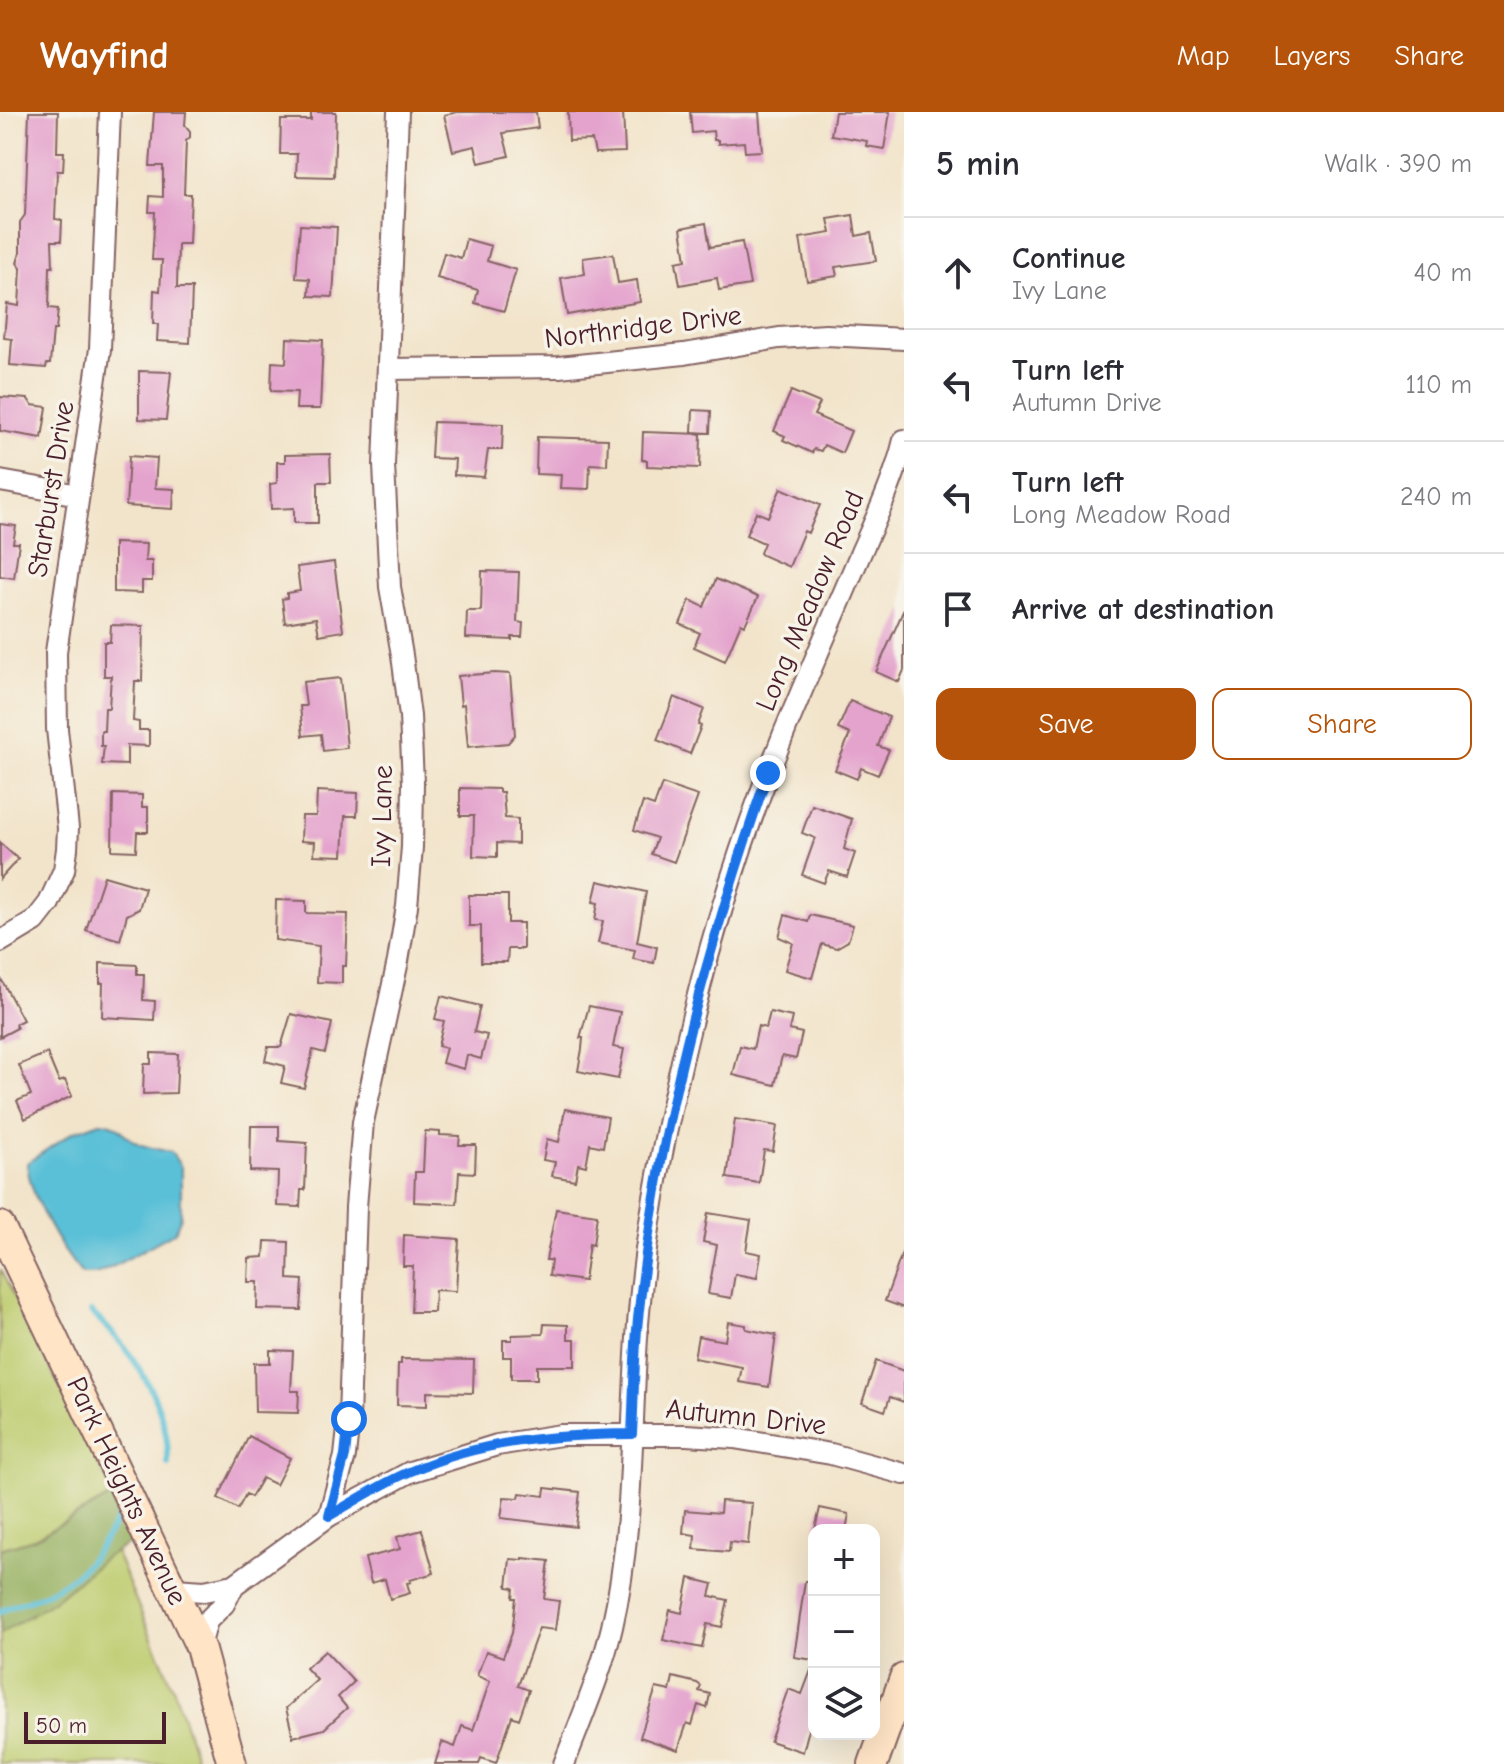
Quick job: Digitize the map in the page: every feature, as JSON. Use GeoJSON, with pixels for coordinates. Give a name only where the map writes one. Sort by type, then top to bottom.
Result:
{"type":"FeatureCollection","features":[{"type":"Feature","properties":{"kind":"main road","name":"Park Heights Avenue"},"geometry":{"type":"LineString","coordinates":[[0,1226],[200,1647],[232,1764]]}},
{"type":"Feature","properties":{"kind":"main road"},"geometry":{"type":"LineString","coordinates":[[873,1764],[904,1678]]}},
{"type":"Feature","properties":{"kind":"street","name":"Starburst Drive"},"geometry":{"type":"LineString","coordinates":[[0,942],[35,921],[49,903],[64,870],[68,828],[57,729],[56,652],[100,349],[110,112]]}},
{"type":"Feature","properties":{"kind":"street","name":"Ivy Lane"},"geometry":{"type":"LineString","coordinates":[[329,1516],[345,1456],[349,1419],[356,1207],[363,1122],[398,961],[412,847],[410,716],[390,587],[384,465],[398,112]]}},
{"type":"Feature","properties":{"kind":"street","name":"Northridge Drive"},"geometry":{"type":"LineString","coordinates":[[388,369],[559,367],[656,357],[779,338],[826,335],[904,339]]}},
{"type":"Feature","properties":{"kind":"street","name":"Long Meadow Road"},"geometry":{"type":"LineString","coordinates":[[564,1764],[611,1630],[619,1588],[630,1501],[638,1322],[658,1179],[673,1096],[714,932],[768,773],[884,501],[904,440]]}},
{"type":"Feature","properties":{"kind":"street"},"geometry":{"type":"LineString","coordinates":[[0,481],[79,495]]}},
{"type":"Feature","properties":{"kind":"street","name":"Autumn Drive"},"geometry":{"type":"LineString","coordinates":[[174,1589],[204,1591],[234,1585],[329,1516],[410,1472],[464,1453],[529,1438],[686,1435],[780,1444],[904,1474]]}},
{"type":"Feature","properties":{"kind":"street","name":"Autumn Drive"},"geometry":{"type":"LineString","coordinates":[[200,1647],[207,1621],[224,1604],[234,1585]]}},
{"type":"Feature","properties":{"kind":"green space"},"geometry":{"type":"Polygon","coordinates":[[[0,1269],[114,1495],[34,1539],[0,1549],[0,1269]]]}},
{"type":"Feature","properties":{"kind":"green space"},"geometry":{"type":"Polygon","coordinates":[[[114,1495],[136,1540],[106,1557],[59,1597],[0,1634],[0,1549],[34,1539],[114,1495]]]}},
{"type":"Feature","properties":{"kind":"green space"},"geometry":{"type":"Polygon","coordinates":[[[104,1525],[176,1695],[198,1764],[0,1764],[0,1585],[104,1525]]]}},
{"type":"Feature","properties":{"kind":"water"},"geometry":{"type":"Polygon","coordinates":[[[100,1122],[114,1125],[139,1144],[171,1152],[181,1167],[181,1216],[175,1232],[114,1266],[96,1274],[82,1274],[47,1222],[29,1177],[27,1163],[73,1132],[100,1122]]]}},
{"type":"Feature","properties":{"kind":"building"},"geometry":{"type":"Polygon","coordinates":[[[29,112],[58,112],[57,152],[64,152],[63,171],[57,171],[55,219],[62,220],[61,241],[52,241],[53,267],[50,267],[49,308],[58,309],[50,364],[46,368],[10,365],[12,339],[4,338],[7,304],[19,306],[21,268],[17,263],[20,222],[25,215],[29,112]]]}},
{"type":"Feature","properties":{"kind":"building"},"geometry":{"type":"Polygon","coordinates":[[[154,112],[186,112],[185,125],[190,131],[186,141],[184,194],[191,194],[189,244],[178,244],[177,288],[192,288],[190,343],[157,341],[158,324],[153,324],[154,290],[160,291],[162,260],[152,260],[155,212],[149,212],[150,196],[163,197],[163,166],[150,166],[154,112]]]}},
{"type":"Feature","properties":{"kind":"building"},"geometry":{"type":"Polygon","coordinates":[[[311,112],[336,112],[334,177],[296,176],[297,154],[280,154],[281,120],[311,120],[311,112]]]}},
{"type":"Feature","properties":{"kind":"building"},"geometry":{"type":"Polygon","coordinates":[[[458,112],[536,112],[538,128],[503,133],[509,156],[479,163],[475,146],[453,151],[444,115],[458,112]]]}},
{"type":"Feature","properties":{"kind":"building"},"geometry":{"type":"Polygon","coordinates":[[[568,112],[623,112],[625,152],[595,153],[592,140],[569,141],[568,112]]]}},
{"type":"Feature","properties":{"kind":"building"},"geometry":{"type":"Polygon","coordinates":[[[690,112],[759,112],[762,151],[745,152],[744,142],[718,144],[713,131],[692,133],[690,112]]]}},
{"type":"Feature","properties":{"kind":"building"},"geometry":{"type":"Polygon","coordinates":[[[835,112],[890,112],[884,149],[866,146],[867,141],[831,135],[835,112]]]}},
{"type":"Feature","properties":{"kind":"building"},"geometry":{"type":"Polygon","coordinates":[[[853,215],[856,236],[871,233],[876,261],[835,267],[837,276],[807,281],[800,238],[831,233],[828,219],[853,215]]]}},
{"type":"Feature","properties":{"kind":"building"},"geometry":{"type":"Polygon","coordinates":[[[706,223],[710,247],[742,242],[750,285],[719,290],[717,278],[680,285],[676,262],[686,260],[681,228],[706,223]]]}},
{"type":"Feature","properties":{"kind":"building"},"geometry":{"type":"Polygon","coordinates":[[[300,225],[337,227],[333,297],[309,296],[310,279],[296,278],[300,225]]]}},
{"type":"Feature","properties":{"kind":"building"},"geometry":{"type":"Polygon","coordinates":[[[466,239],[491,246],[487,261],[516,270],[504,311],[475,303],[478,290],[437,278],[444,253],[461,258],[466,239]]]}},
{"type":"Feature","properties":{"kind":"building"},"geometry":{"type":"Polygon","coordinates":[[[613,254],[618,283],[637,280],[640,302],[567,315],[561,278],[585,274],[583,258],[613,254]]]}},
{"type":"Feature","properties":{"kind":"building"},"geometry":{"type":"Polygon","coordinates":[[[287,338],[323,340],[320,409],[296,409],[297,392],[271,391],[272,362],[286,363],[287,338]]]}},
{"type":"Feature","properties":{"kind":"building"},"geometry":{"type":"Polygon","coordinates":[[[139,371],[171,372],[166,420],[139,419],[139,371]]]}},
{"type":"Feature","properties":{"kind":"building"},"geometry":{"type":"Polygon","coordinates":[[[791,391],[820,403],[814,415],[851,431],[842,453],[824,445],[821,451],[814,449],[812,453],[783,440],[785,436],[774,431],[791,391]]]}},
{"type":"Feature","properties":{"kind":"building"},"geometry":{"type":"Polygon","coordinates":[[[0,397],[28,399],[32,405],[47,407],[42,438],[0,431],[0,397]]]}},
{"type":"Feature","properties":{"kind":"building"},"geometry":{"type":"Polygon","coordinates":[[[693,410],[711,411],[710,433],[692,432],[693,410]]]}},
{"type":"Feature","properties":{"kind":"building"},"geometry":{"type":"Polygon","coordinates":[[[433,422],[503,424],[502,450],[488,450],[484,477],[454,475],[455,459],[431,458],[433,422]]]}},
{"type":"Feature","properties":{"kind":"building"},"geometry":{"type":"Polygon","coordinates":[[[643,432],[701,434],[700,468],[647,466],[647,460],[642,460],[643,432]]]}},
{"type":"Feature","properties":{"kind":"building"},"geometry":{"type":"Polygon","coordinates":[[[537,437],[608,439],[607,465],[590,464],[589,489],[560,488],[561,475],[536,474],[537,437]]]}},
{"type":"Feature","properties":{"kind":"building"},"geometry":{"type":"Polygon","coordinates":[[[330,454],[331,482],[318,482],[318,523],[294,523],[294,508],[271,509],[270,484],[277,483],[277,462],[285,462],[285,455],[330,454]]]}},
{"type":"Feature","properties":{"kind":"building"},"geometry":{"type":"Polygon","coordinates":[[[129,456],[157,458],[155,488],[174,489],[173,509],[126,506],[129,456]]]}},
{"type":"Feature","properties":{"kind":"building"},"geometry":{"type":"Polygon","coordinates":[[[781,488],[820,505],[808,533],[804,531],[789,567],[762,555],[764,543],[746,535],[756,512],[768,517],[781,488]]]}},
{"type":"Feature","properties":{"kind":"building"},"geometry":{"type":"Polygon","coordinates":[[[0,524],[16,526],[13,543],[19,543],[14,578],[0,576],[0,524]]]}},
{"type":"Feature","properties":{"kind":"building"},"geometry":{"type":"Polygon","coordinates":[[[114,543],[146,544],[145,561],[152,561],[152,581],[142,581],[142,593],[114,592],[114,543]]]}},
{"type":"Feature","properties":{"kind":"building"},"geometry":{"type":"Polygon","coordinates":[[[334,562],[343,631],[319,635],[316,618],[285,623],[282,599],[287,598],[287,593],[300,591],[297,567],[334,562]]]}},
{"type":"Feature","properties":{"kind":"building"},"geometry":{"type":"Polygon","coordinates":[[[482,571],[519,572],[517,622],[523,623],[522,637],[512,637],[512,640],[466,638],[467,611],[481,611],[482,571]]]}},
{"type":"Feature","properties":{"kind":"building"},"geometry":{"type":"Polygon","coordinates":[[[716,579],[758,597],[745,625],[741,623],[725,661],[694,647],[700,633],[680,624],[690,600],[704,607],[716,579]]]}},
{"type":"Feature","properties":{"kind":"building"},"geometry":{"type":"Polygon","coordinates":[[[904,609],[904,670],[899,682],[876,672],[904,609]]]}},
{"type":"Feature","properties":{"kind":"building"},"geometry":{"type":"Polygon","coordinates":[[[111,625],[143,626],[142,681],[135,681],[133,721],[139,722],[139,730],[149,730],[149,746],[127,745],[127,765],[102,764],[104,746],[101,746],[101,731],[104,731],[105,708],[109,708],[111,676],[104,676],[104,642],[110,642],[111,625]]]}},
{"type":"Feature","properties":{"kind":"building"},"geometry":{"type":"Polygon","coordinates":[[[510,674],[515,735],[508,743],[468,747],[458,676],[510,674]]]}},
{"type":"Feature","properties":{"kind":"building"},"geometry":{"type":"Polygon","coordinates":[[[340,678],[347,748],[323,751],[321,734],[303,736],[300,706],[306,706],[303,682],[340,678]]]}},
{"type":"Feature","properties":{"kind":"building"},"geometry":{"type":"Polygon","coordinates":[[[674,697],[704,709],[690,754],[657,740],[674,697]]]}},
{"type":"Feature","properties":{"kind":"building"},"geometry":{"type":"Polygon","coordinates":[[[850,701],[889,717],[878,746],[889,750],[878,775],[861,768],[857,779],[835,770],[850,734],[838,729],[850,701]]]}},
{"type":"Feature","properties":{"kind":"building"},"geometry":{"type":"Polygon","coordinates":[[[662,784],[698,796],[674,862],[651,854],[657,838],[634,830],[643,802],[654,806],[662,784]]]}},
{"type":"Feature","properties":{"kind":"building"},"geometry":{"type":"Polygon","coordinates":[[[460,788],[499,789],[503,792],[505,818],[518,819],[518,844],[497,843],[497,857],[473,856],[474,816],[460,816],[460,788]]]}},
{"type":"Feature","properties":{"kind":"building"},"geometry":{"type":"Polygon","coordinates":[[[317,791],[358,793],[357,816],[345,816],[343,856],[314,855],[315,842],[301,841],[302,816],[316,816],[317,791]]]}},
{"type":"Feature","properties":{"kind":"building"},"geometry":{"type":"Polygon","coordinates":[[[113,794],[142,795],[142,807],[148,807],[148,832],[137,832],[136,851],[112,850],[113,794]]]}},
{"type":"Feature","properties":{"kind":"building"},"geometry":{"type":"Polygon","coordinates":[[[812,805],[852,819],[844,849],[855,853],[847,877],[829,871],[824,883],[802,875],[815,838],[802,833],[812,805]]]}},
{"type":"Feature","properties":{"kind":"building"},"geometry":{"type":"Polygon","coordinates":[[[0,843],[18,859],[0,879],[0,843]]]}},
{"type":"Feature","properties":{"kind":"building"},"geometry":{"type":"Polygon","coordinates":[[[104,876],[145,888],[139,909],[127,915],[120,940],[86,930],[104,876]]]}},
{"type":"Feature","properties":{"kind":"building"},"geometry":{"type":"Polygon","coordinates":[[[598,881],[646,892],[637,942],[657,947],[654,963],[633,959],[635,950],[598,943],[603,921],[595,920],[598,903],[593,902],[598,881]]]}},
{"type":"Feature","properties":{"kind":"building"},"geometry":{"type":"Polygon","coordinates":[[[469,895],[508,895],[508,923],[523,923],[523,949],[508,949],[507,962],[481,962],[481,926],[469,926],[469,895]]]}},
{"type":"Feature","properties":{"kind":"building"},"geometry":{"type":"Polygon","coordinates":[[[276,900],[306,901],[306,913],[348,914],[346,966],[342,966],[342,983],[317,982],[319,946],[275,940],[276,900]]]}},
{"type":"Feature","properties":{"kind":"building"},"geometry":{"type":"Polygon","coordinates":[[[785,915],[808,922],[810,915],[853,925],[848,941],[836,948],[822,944],[812,978],[785,970],[793,943],[779,937],[785,915]]]}},
{"type":"Feature","properties":{"kind":"building"},"geometry":{"type":"Polygon","coordinates":[[[100,963],[137,965],[137,974],[144,974],[143,1000],[155,1001],[154,1020],[102,1017],[100,963]]]}},
{"type":"Feature","properties":{"kind":"building"},"geometry":{"type":"Polygon","coordinates":[[[0,977],[23,1020],[15,1024],[17,1028],[0,1037],[0,977]]]}},
{"type":"Feature","properties":{"kind":"building"},"geometry":{"type":"Polygon","coordinates":[[[441,996],[480,1006],[474,1032],[487,1035],[481,1059],[467,1055],[464,1069],[442,1063],[446,1048],[438,1046],[444,1021],[435,1019],[441,996]]]}},
{"type":"Feature","properties":{"kind":"building"},"geometry":{"type":"Polygon","coordinates":[[[589,1006],[620,1012],[613,1047],[624,1049],[618,1079],[578,1071],[583,1038],[580,1038],[589,1006]]]}},
{"type":"Feature","properties":{"kind":"building"},"geometry":{"type":"Polygon","coordinates":[[[770,1012],[792,1017],[789,1030],[802,1033],[796,1059],[782,1056],[775,1085],[733,1075],[740,1046],[753,1049],[758,1026],[766,1028],[770,1012]]]}},
{"type":"Feature","properties":{"kind":"building"},"geometry":{"type":"Polygon","coordinates":[[[291,1014],[332,1023],[325,1053],[313,1050],[304,1088],[281,1083],[285,1066],[265,1061],[268,1047],[281,1047],[291,1014]]]}},
{"type":"Feature","properties":{"kind":"building"},"geometry":{"type":"Polygon","coordinates":[[[47,1053],[59,1082],[65,1080],[72,1096],[25,1119],[17,1101],[31,1095],[19,1065],[47,1053]]]}},
{"type":"Feature","properties":{"kind":"building"},"geometry":{"type":"Polygon","coordinates":[[[151,1053],[178,1054],[176,1093],[143,1094],[144,1064],[151,1064],[151,1053]]]}},
{"type":"Feature","properties":{"kind":"building"},"geometry":{"type":"Polygon","coordinates":[[[565,1109],[608,1117],[603,1147],[590,1144],[586,1166],[578,1164],[575,1180],[552,1176],[555,1162],[543,1160],[547,1139],[559,1142],[565,1109]]]}},
{"type":"Feature","properties":{"kind":"building"},"geometry":{"type":"Polygon","coordinates":[[[735,1119],[777,1126],[773,1151],[764,1150],[759,1183],[727,1178],[735,1119]]]}},
{"type":"Feature","properties":{"kind":"building"},"geometry":{"type":"Polygon","coordinates":[[[251,1126],[279,1126],[279,1141],[307,1143],[305,1190],[301,1190],[300,1207],[277,1206],[278,1172],[250,1171],[251,1126]]]}},
{"type":"Feature","properties":{"kind":"building"},"geometry":{"type":"Polygon","coordinates":[[[425,1131],[460,1136],[459,1145],[476,1145],[475,1173],[459,1172],[457,1204],[414,1202],[415,1172],[423,1172],[425,1131]]]}},
{"type":"Feature","properties":{"kind":"building"},"geometry":{"type":"Polygon","coordinates":[[[556,1209],[597,1215],[584,1281],[549,1276],[551,1260],[546,1260],[556,1209]]]}},
{"type":"Feature","properties":{"kind":"building"},"geometry":{"type":"Polygon","coordinates":[[[708,1213],[751,1220],[746,1251],[761,1254],[757,1278],[735,1274],[731,1298],[708,1294],[717,1245],[703,1242],[708,1213]]]}},
{"type":"Feature","properties":{"kind":"building"},"geometry":{"type":"Polygon","coordinates":[[[404,1235],[459,1239],[456,1291],[435,1290],[434,1312],[411,1312],[413,1266],[403,1266],[404,1235]]]}},
{"type":"Feature","properties":{"kind":"building"},"geometry":{"type":"Polygon","coordinates":[[[265,1241],[289,1242],[288,1279],[303,1280],[301,1310],[257,1309],[258,1282],[248,1282],[249,1258],[264,1257],[265,1241]]]}},
{"type":"Feature","properties":{"kind":"building"},"geometry":{"type":"Polygon","coordinates":[[[904,1254],[904,1308],[885,1301],[904,1254]]]}},
{"type":"Feature","properties":{"kind":"building"},"geometry":{"type":"Polygon","coordinates":[[[728,1322],[776,1335],[769,1387],[739,1382],[742,1367],[694,1358],[698,1336],[725,1341],[728,1322]]]}},
{"type":"Feature","properties":{"kind":"building"},"geometry":{"type":"Polygon","coordinates":[[[544,1324],[568,1325],[568,1339],[575,1339],[575,1366],[537,1366],[537,1379],[511,1379],[511,1357],[503,1357],[503,1340],[512,1340],[512,1335],[543,1334],[544,1324]]]}},
{"type":"Feature","properties":{"kind":"building"},"geometry":{"type":"Polygon","coordinates":[[[270,1350],[293,1351],[291,1391],[299,1391],[298,1413],[255,1412],[254,1363],[270,1363],[270,1350]]]}},
{"type":"Feature","properties":{"kind":"building"},"geometry":{"type":"Polygon","coordinates":[[[401,1359],[474,1360],[473,1393],[427,1392],[427,1406],[397,1405],[398,1364],[401,1364],[401,1359]]]}},
{"type":"Feature","properties":{"kind":"building"},"geometry":{"type":"Polygon","coordinates":[[[876,1361],[904,1371],[904,1402],[890,1397],[885,1411],[862,1403],[876,1361]]]}},
{"type":"Feature","properties":{"kind":"building"},"geometry":{"type":"Polygon","coordinates":[[[249,1436],[290,1458],[276,1485],[262,1478],[251,1497],[246,1494],[238,1509],[218,1498],[249,1436]]]}},
{"type":"Feature","properties":{"kind":"building"},"geometry":{"type":"Polygon","coordinates":[[[545,1488],[580,1492],[576,1527],[501,1518],[504,1497],[519,1498],[520,1493],[544,1496],[545,1488]]]}},
{"type":"Feature","properties":{"kind":"building"},"geometry":{"type":"Polygon","coordinates":[[[721,1501],[752,1503],[748,1544],[730,1542],[729,1552],[694,1549],[695,1535],[683,1533],[685,1510],[720,1513],[721,1501]]]}},
{"type":"Feature","properties":{"kind":"building"},"geometry":{"type":"Polygon","coordinates":[[[820,1508],[849,1514],[847,1524],[816,1524],[820,1508]]]}},
{"type":"Feature","properties":{"kind":"building"},"geometry":{"type":"Polygon","coordinates":[[[422,1530],[434,1573],[410,1580],[407,1583],[410,1593],[390,1599],[385,1579],[371,1583],[365,1558],[400,1549],[397,1537],[422,1530]]]}},
{"type":"Feature","properties":{"kind":"building"},"geometry":{"type":"Polygon","coordinates":[[[510,1559],[549,1561],[544,1599],[559,1601],[555,1630],[539,1628],[518,1686],[529,1690],[519,1719],[512,1716],[496,1763],[481,1758],[479,1764],[435,1764],[442,1742],[455,1747],[462,1726],[473,1730],[490,1681],[477,1676],[486,1651],[503,1657],[512,1633],[516,1598],[513,1598],[514,1588],[507,1587],[510,1559]]]}},
{"type":"Feature","properties":{"kind":"building"},"geometry":{"type":"Polygon","coordinates":[[[689,1578],[713,1584],[710,1596],[728,1600],[722,1627],[707,1624],[702,1648],[663,1640],[670,1610],[682,1613],[689,1578]]]}},
{"type":"Feature","properties":{"kind":"building"},"geometry":{"type":"Polygon","coordinates":[[[805,1581],[808,1581],[808,1659],[794,1657],[805,1581]]]}},
{"type":"Feature","properties":{"kind":"building"},"geometry":{"type":"Polygon","coordinates":[[[325,1651],[354,1682],[338,1697],[347,1708],[324,1729],[293,1737],[286,1708],[317,1680],[306,1668],[325,1651]]]}},
{"type":"Feature","properties":{"kind":"building"},"geometry":{"type":"Polygon","coordinates":[[[673,1677],[697,1683],[701,1686],[699,1691],[710,1694],[707,1708],[698,1705],[692,1725],[687,1723],[678,1750],[640,1737],[656,1688],[670,1691],[673,1677]]]}},
{"type":"Feature","properties":{"kind":"building"},"geometry":{"type":"Polygon","coordinates":[[[808,1678],[808,1733],[803,1752],[770,1741],[788,1689],[802,1694],[808,1678]]]}},
{"type":"Feature","properties":{"kind":"waterway"},"geometry":{"type":"LineString","coordinates":[[91,1312],[121,1343],[146,1380],[163,1421],[168,1464]]}},
{"type":"Feature","properties":{"kind":"waterway"},"geometry":{"type":"LineString","coordinates":[[0,1612],[64,1584],[93,1556],[118,1518]]}},
{"type":"Feature","properties":{"kind":"route"},"geometry":{"type":"LineString","coordinates":[[349,1419],[345,1456],[329,1516],[380,1486],[464,1453],[529,1438],[632,1434],[645,1259],[673,1096],[714,932],[768,773]]}}]}
